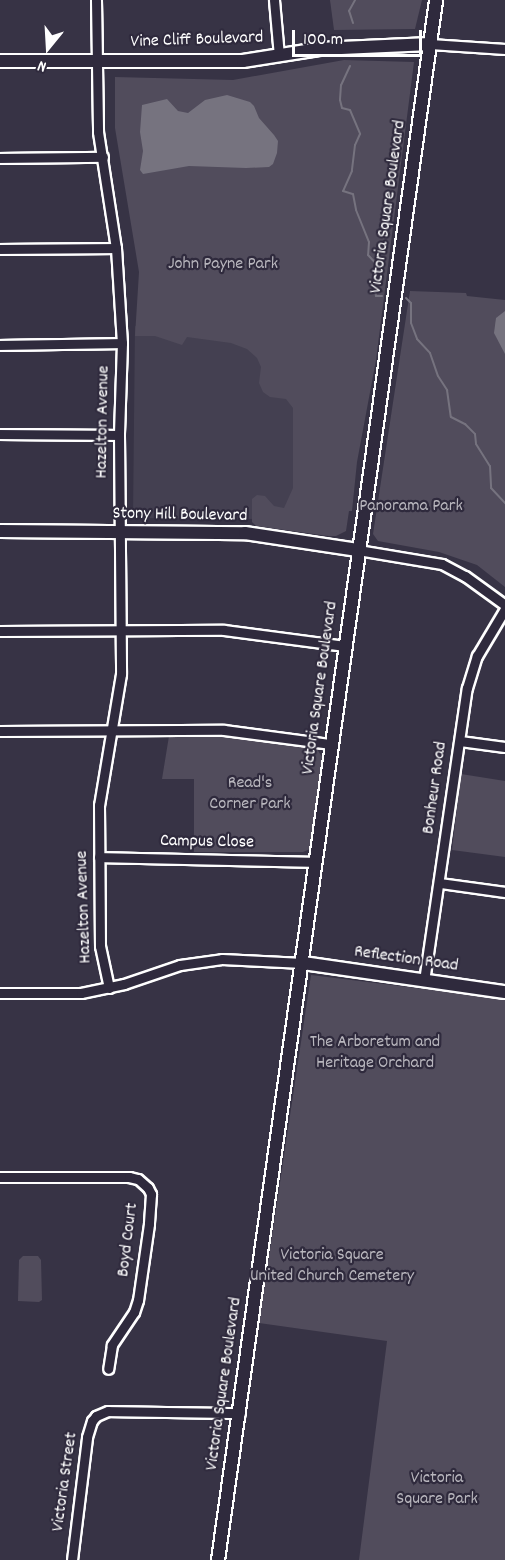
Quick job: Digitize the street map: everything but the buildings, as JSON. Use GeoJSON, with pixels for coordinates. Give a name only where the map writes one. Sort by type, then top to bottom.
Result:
{"type":"FeatureCollection","features":[{"type":"Feature","properties":{"kind":"street","name":"Hazelton Avenue"},"geometry":{"type":"LineString","coordinates":[[96,0],[98,132],[107,202],[116,248],[122,343],[119,435],[121,674],[99,799],[100,946],[108,988]]}},
{"type":"Feature","properties":{"kind":"street"},"geometry":{"type":"LineString","coordinates":[[274,0],[279,56]]}},
{"type":"Feature","properties":{"kind":"street","name":"Victoria Square Boulevard"},"geometry":{"type":"LineString","coordinates":[[218,1560],[436,0]]}},
{"type":"Feature","properties":{"kind":"street","name":"Vine Cliff Boulevard"},"geometry":{"type":"LineString","coordinates":[[0,61],[243,61],[319,49],[430,44]]}},
{"type":"Feature","properties":{"kind":"street"},"geometry":{"type":"LineString","coordinates":[[430,44],[505,49]]}},
{"type":"Feature","properties":{"kind":"street"},"geometry":{"type":"LineString","coordinates":[[0,158],[103,157]]}},
{"type":"Feature","properties":{"kind":"street"},"geometry":{"type":"LineString","coordinates":[[0,249],[116,248]]}},
{"type":"Feature","properties":{"kind":"street"},"geometry":{"type":"LineString","coordinates":[[0,345],[122,343]]}},
{"type":"Feature","properties":{"kind":"street"},"geometry":{"type":"LineString","coordinates":[[0,434],[119,435]]}},
{"type":"Feature","properties":{"kind":"street","name":"Stony Hill Boulevard"},"geometry":{"type":"LineString","coordinates":[[0,531],[245,533],[358,550]]}},
{"type":"Feature","properties":{"kind":"street"},"geometry":{"type":"LineString","coordinates":[[358,550],[442,564],[465,576],[505,607]]}},
{"type":"Feature","properties":{"kind":"street","name":"Bonheur Road"},"geometry":{"type":"LineString","coordinates":[[424,981],[467,688],[477,656],[505,607]]}},
{"type":"Feature","properties":{"kind":"street"},"geometry":{"type":"LineString","coordinates":[[0,631],[224,630],[345,646]]}},
{"type":"Feature","properties":{"kind":"street"},"geometry":{"type":"LineString","coordinates":[[0,731],[224,730],[331,744]]}},
{"type":"Feature","properties":{"kind":"street"},"geometry":{"type":"LineString","coordinates":[[460,741],[505,747]]}},
{"type":"Feature","properties":{"kind":"street","name":"Campus Close"},"geometry":{"type":"LineString","coordinates":[[99,857],[315,862]]}},
{"type":"Feature","properties":{"kind":"street"},"geometry":{"type":"LineString","coordinates":[[440,883],[505,892]]}},
{"type":"Feature","properties":{"kind":"street"},"geometry":{"type":"LineString","coordinates":[[0,993],[74,993],[108,988],[200,961],[244,959],[303,963]]}},
{"type":"Feature","properties":{"kind":"street","name":"Reflection Road"},"geometry":{"type":"LineString","coordinates":[[303,963],[505,992]]}},
{"type":"Feature","properties":{"kind":"street","name":"Boyd Court"},"geometry":{"type":"LineString","coordinates":[[0,1177],[129,1177],[138,1179],[151,1194],[138,1299],[134,1312],[112,1345],[108,1368]]}},
{"type":"Feature","properties":{"kind":"street","name":"Victoria Street"},"geometry":{"type":"LineString","coordinates":[[72,1560],[87,1437],[92,1421],[100,1413],[240,1413]]}},
{"type":"Feature","properties":{"kind":"shaded area"},"geometry":{"type":"Polygon","coordinates":[[[227,95],[250,102],[259,118],[278,141],[273,164],[269,167],[246,168],[189,166],[143,174],[140,170],[143,151],[140,132],[142,105],[167,99],[178,111],[188,113],[205,100],[227,95]]]}},
{"type":"Feature","properties":{"kind":"shaded area"},"geometry":{"type":"Polygon","coordinates":[[[505,311],[505,354],[494,333],[496,318],[505,311]]]}},
{"type":"Feature","properties":{"kind":"shaded area"},"geometry":{"type":"Polygon","coordinates":[[[135,326],[350,356],[333,504],[263,519],[133,518],[135,326]]]}},
{"type":"Feature","properties":{"kind":"green space"},"geometry":{"type":"Polygon","coordinates":[[[330,0],[422,0],[415,29],[334,30],[330,0]]]}},
{"type":"Feature","properties":{"kind":"green space","name":"John Payne Park"},"geometry":{"type":"Polygon","coordinates":[[[344,60],[414,62],[376,360],[357,462],[352,511],[349,511],[346,531],[336,536],[328,536],[256,526],[252,522],[252,499],[257,495],[265,496],[274,506],[284,508],[293,488],[293,408],[286,399],[270,397],[263,392],[259,383],[261,367],[257,358],[247,349],[231,343],[187,337],[182,345],[155,336],[135,336],[139,272],[115,128],[115,77],[233,80],[344,60]]]}},
{"type":"Feature","properties":{"kind":"green space","name":"Panorama Park"},"geometry":{"type":"Polygon","coordinates":[[[410,291],[466,293],[467,296],[505,300],[505,587],[477,565],[439,552],[378,541],[373,534],[410,291]]]}},
{"type":"Feature","properties":{"kind":"green space","name":"Read's Corner Park"},"geometry":{"type":"Polygon","coordinates":[[[169,736],[227,736],[317,749],[322,757],[310,849],[303,852],[194,852],[194,779],[162,779],[169,736]]]}},
{"type":"Feature","properties":{"kind":"green space"},"geometry":{"type":"Polygon","coordinates":[[[461,774],[505,781],[505,857],[452,850],[461,774]]]}},
{"type":"Feature","properties":{"kind":"green space"},"geometry":{"type":"Polygon","coordinates":[[[311,975],[505,999],[505,1560],[359,1560],[387,1341],[259,1323],[311,975]]]}},
{"type":"Feature","properties":{"kind":"green space"},"geometry":{"type":"Polygon","coordinates":[[[23,1256],[38,1256],[41,1260],[42,1300],[39,1302],[18,1301],[19,1260],[23,1256]]]}},
{"type":"Feature","properties":{"kind":"waterway"},"geometry":{"type":"LineString","coordinates":[[353,23],[349,11],[355,0]]}},
{"type":"Feature","properties":{"kind":"waterway"},"geometry":{"type":"LineString","coordinates":[[350,66],[341,85],[340,100],[342,108],[350,110],[360,134],[355,145],[352,171],[343,191],[353,194],[356,210],[369,242],[368,255],[379,267],[380,277],[375,290],[376,296],[382,296]]}},
{"type":"Feature","properties":{"kind":"waterway"},"geometry":{"type":"LineString","coordinates":[[406,298],[411,303],[411,323],[417,339],[430,353],[438,376],[447,390],[451,417],[465,424],[475,434],[476,444],[490,466],[491,488],[505,503]]}},
{"type":"Feature","properties":{"kind":"park label","name":"The Arboretum and Heritage Orchard"},"geometry":{"type":"Point","coordinates":[375,1054]}},
{"type":"Feature","properties":{"kind":"park label","name":"Victoria Square United Church Cemetery"},"geometry":{"type":"Point","coordinates":[332,1267]}},
{"type":"Feature","properties":{"kind":"park label","name":"Victoria Square Park"},"geometry":{"type":"Point","coordinates":[437,1490]}}]}
